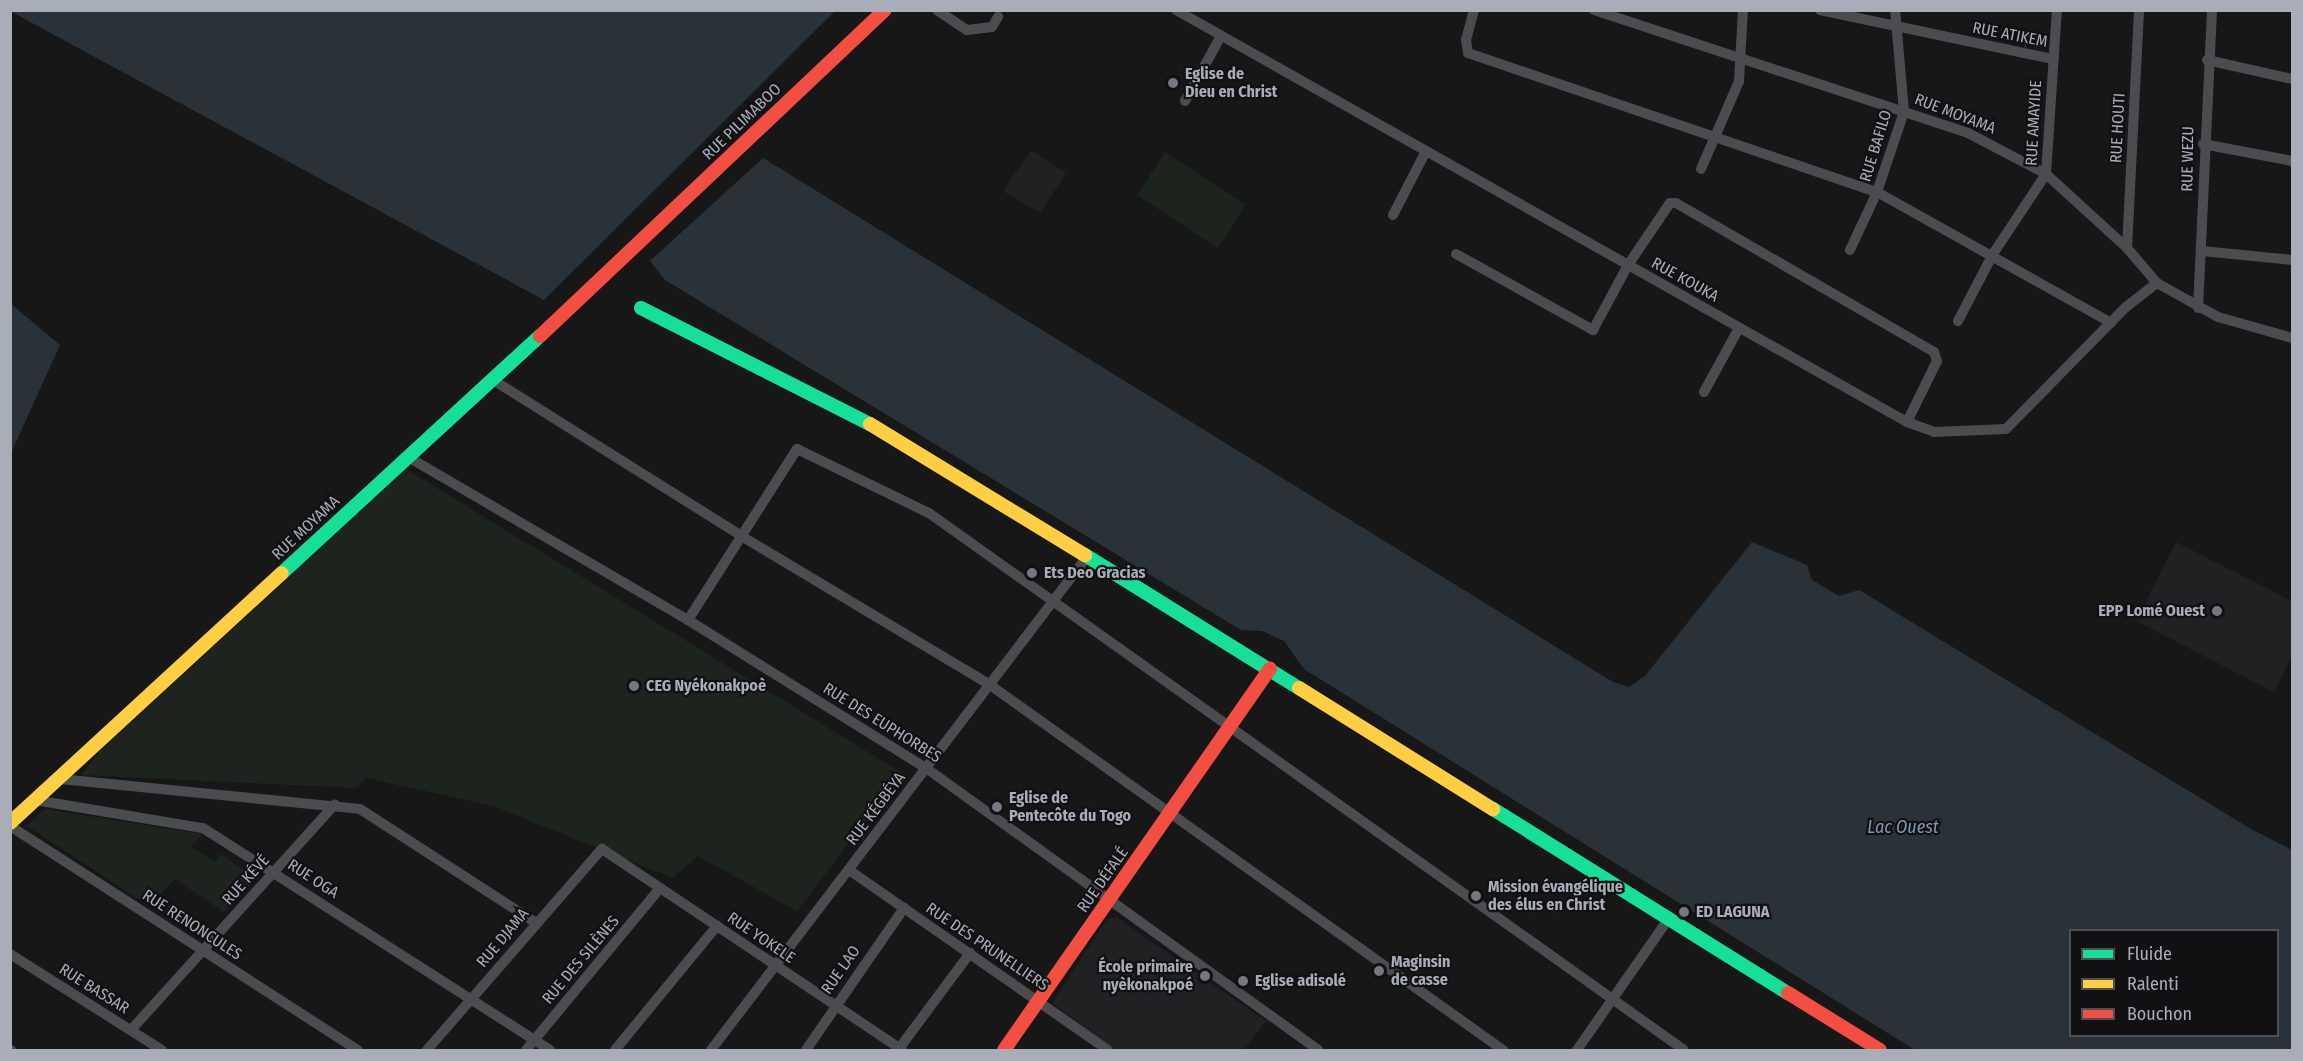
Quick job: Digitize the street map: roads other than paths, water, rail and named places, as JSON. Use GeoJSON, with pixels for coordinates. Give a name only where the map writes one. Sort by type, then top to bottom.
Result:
{"type":"FeatureCollection","features":[{"type":"Feature","properties":{"kind":"street","name":"RUE PILIMABOO"},"geometry":{"type":"LineString","coordinates":[[624,258],[885,10]]}},
{"type":"Feature","properties":{"kind":"street"},"geometry":{"type":"LineString","coordinates":[[937,10],[967,30],[992,27],[998,17]]}},
{"type":"Feature","properties":{"kind":"street","name":"RUE KOUKA"},"geometry":{"type":"LineString","coordinates":[[1176,10],[1907,422],[1940,434],[2006,429],[2111,323],[2157,283]]}},
{"type":"Feature","properties":{"kind":"street"},"geometry":{"type":"LineString","coordinates":[[1474,10],[1466,46],[1477,56],[1877,192],[1993,254],[2111,323]]}},
{"type":"Feature","properties":{"kind":"street","name":"RUE MOYAMA"},"geometry":{"type":"LineString","coordinates":[[1594,10],[1968,133],[2046,174],[2127,248],[2157,283],[2198,308],[2292,338]]}},
{"type":"Feature","properties":{"kind":"street"},"geometry":{"type":"LineString","coordinates":[[1701,169],[1739,81],[1743,10]]}},
{"type":"Feature","properties":{"kind":"street","name":"RUE ATIKEM"},"geometry":{"type":"LineString","coordinates":[[1820,10],[2052,59]]}},
{"type":"Feature","properties":{"kind":"street","name":"RUE BAFILO"},"geometry":{"type":"LineString","coordinates":[[1850,250],[1877,192],[1904,112],[1894,27],[1895,10]]}},
{"type":"Feature","properties":{"kind":"street","name":"RUE AMAYIDE"},"geometry":{"type":"LineString","coordinates":[[1958,321],[1993,254],[2046,174],[2056,10]]}},
{"type":"Feature","properties":{"kind":"street","name":"RUE HOUTI"},"geometry":{"type":"LineString","coordinates":[[2127,248],[2139,10]]}},
{"type":"Feature","properties":{"kind":"street","name":"RUE WEZU"},"geometry":{"type":"LineString","coordinates":[[2198,308],[2202,251],[2203,144],[2212,10]]}},
{"type":"Feature","properties":{"kind":"street"},"geometry":{"type":"LineString","coordinates":[[1185,101],[1221,36]]}},
{"type":"Feature","properties":{"kind":"street"},"geometry":{"type":"LineString","coordinates":[[2207,60],[2292,79]]}},
{"type":"Feature","properties":{"kind":"street"},"geometry":{"type":"LineString","coordinates":[[2203,144],[2292,161]]}},
{"type":"Feature","properties":{"kind":"street"},"geometry":{"type":"LineString","coordinates":[[1393,215],[1426,151]]}},
{"type":"Feature","properties":{"kind":"street"},"geometry":{"type":"LineString","coordinates":[[1456,254],[1593,330],[1628,265],[1670,203],[1676,203],[1934,352],[1937,361],[1907,422]]}},
{"type":"Feature","properties":{"kind":"street"},"geometry":{"type":"LineString","coordinates":[[2202,251],[2292,260]]}},
{"type":"Feature","properties":{"kind":"street","name":"RUE MOYAMA"},"geometry":{"type":"LineString","coordinates":[[10,825],[624,258]]}},
{"type":"Feature","properties":{"kind":"street"},"geometry":{"type":"LineString","coordinates":[[641,308],[894,436],[1086,558],[1270,669],[1670,918],[1873,1049]]}},
{"type":"Feature","properties":{"kind":"street"},"geometry":{"type":"LineString","coordinates":[[1704,392],[1739,328]]}},
{"type":"Feature","properties":{"kind":"street"},"geometry":{"type":"LineString","coordinates":[[493,380],[742,537],[990,685],[1503,1050]]}},
{"type":"Feature","properties":{"kind":"street"},"geometry":{"type":"LineString","coordinates":[[688,620],[797,449],[914,503],[1684,1050]]}},
{"type":"Feature","properties":{"kind":"street","name":"RUE DES EUPHORBES"},"geometry":{"type":"LineString","coordinates":[[408,457],[688,620],[926,768],[1110,898],[1318,1050]]}},
{"type":"Feature","properties":{"kind":"street","name":"RUE KÉGBÉYA"},"geometry":{"type":"LineString","coordinates":[[711,1050],[1086,558]]}},
{"type":"Feature","properties":{"kind":"street","name":"RUE DÉFALÉ"},"geometry":{"type":"LineString","coordinates":[[1004,1050],[1270,669]]}},
{"type":"Feature","properties":{"kind":"street"},"geometry":{"type":"LineString","coordinates":[[60,779],[334,804],[365,812],[536,922]]}},
{"type":"Feature","properties":{"kind":"street","name":"RUE OGA"},"geometry":{"type":"LineString","coordinates":[[35,800],[191,824],[274,872],[550,1050]]}},
{"type":"Feature","properties":{"kind":"street","name":"RUE KÉVÉ"},"geometry":{"type":"LineString","coordinates":[[131,1030],[334,804]]}},
{"type":"Feature","properties":{"kind":"street","name":"RUE RENONCULES"},"geometry":{"type":"LineString","coordinates":[[10,825],[358,1050]]}},
{"type":"Feature","properties":{"kind":"street","name":"RUE DJAMA"},"geometry":{"type":"LineString","coordinates":[[427,1050],[596,851],[604,849]]}},
{"type":"Feature","properties":{"kind":"street","name":"RUE YOKELE"},"geometry":{"type":"LineString","coordinates":[[604,849],[900,1050]]}},
{"type":"Feature","properties":{"kind":"street","name":"RUE DES PRUNELLIERS"},"geometry":{"type":"LineString","coordinates":[[849,870],[1108,1050]]}},
{"type":"Feature","properties":{"kind":"street","name":"RUE DES SILÈNES"},"geometry":{"type":"LineString","coordinates":[[526,1050],[660,888]]}},
{"type":"Feature","properties":{"kind":"street","name":"RUE LAO"},"geometry":{"type":"LineString","coordinates":[[806,1050],[834,1006],[904,908]]}},
{"type":"Feature","properties":{"kind":"street"},"geometry":{"type":"LineString","coordinates":[[1577,1050],[1610,999],[1670,918]]}},
{"type":"Feature","properties":{"kind":"street"},"geometry":{"type":"LineString","coordinates":[[615,1050],[717,926]]}},
{"type":"Feature","properties":{"kind":"street"},"geometry":{"type":"LineString","coordinates":[[900,1050],[970,953]]}},
{"type":"Feature","properties":{"kind":"street","name":"RUE BASSAR"},"geometry":{"type":"LineString","coordinates":[[10,954],[162,1050]]}},
{"type":"Feature","properties":{"kind":"water"},"geometry":{"type":"Polygon","coordinates":[[[11,10],[835,11],[544,300],[11,10]]]}},
{"type":"Feature","properties":{"kind":"water","name":"Lac Ouest"},"geometry":{"type":"Polygon","coordinates":[[[763,158],[1613,682],[1629,687],[1645,676],[1752,542],[1807,565],[1812,580],[1839,596],[1859,590],[2251,829],[2292,850],[2292,1050],[1915,1050],[1304,669],[1284,641],[1262,631],[1241,630],[665,280],[650,261],[763,158]]]}},
{"type":"Feature","properties":{"kind":"water"},"geometry":{"type":"Polygon","coordinates":[[[11,304],[60,345],[11,453],[11,304]]]}},
{"type":"Feature","properties":{"kind":"place","name":"Eglise de Dieu en Christ"},"geometry":{"type":"Point","coordinates":[1173,83]}},
{"type":"Feature","properties":{"kind":"place","name":"Ets Deo Gracias"},"geometry":{"type":"Point","coordinates":[1032,573]}},
{"type":"Feature","properties":{"kind":"place","name":"EPP Lomé Ouest"},"geometry":{"type":"Point","coordinates":[2217,611]}},
{"type":"Feature","properties":{"kind":"place","name":"CEG Nyékonakpoè"},"geometry":{"type":"Point","coordinates":[634,686]}},
{"type":"Feature","properties":{"kind":"place","name":"Eglise de Pentecôte du Togo"},"geometry":{"type":"Point","coordinates":[997,807]}},
{"type":"Feature","properties":{"kind":"place","name":"Mission évangélique des élus en Christ"},"geometry":{"type":"Point","coordinates":[1476,896]}},
{"type":"Feature","properties":{"kind":"place","name":"ED LAGUNA"},"geometry":{"type":"Point","coordinates":[1684,912]}},
{"type":"Feature","properties":{"kind":"place","name":"Maginsin de casse"},"geometry":{"type":"Point","coordinates":[1379,971]}},
{"type":"Feature","properties":{"kind":"place","name":"École primaire nyèkonakpoé"},"geometry":{"type":"Point","coordinates":[1205,976]}},
{"type":"Feature","properties":{"kind":"place","name":"Eglise adisolé"},"geometry":{"type":"Point","coordinates":[1243,981]}}]}
